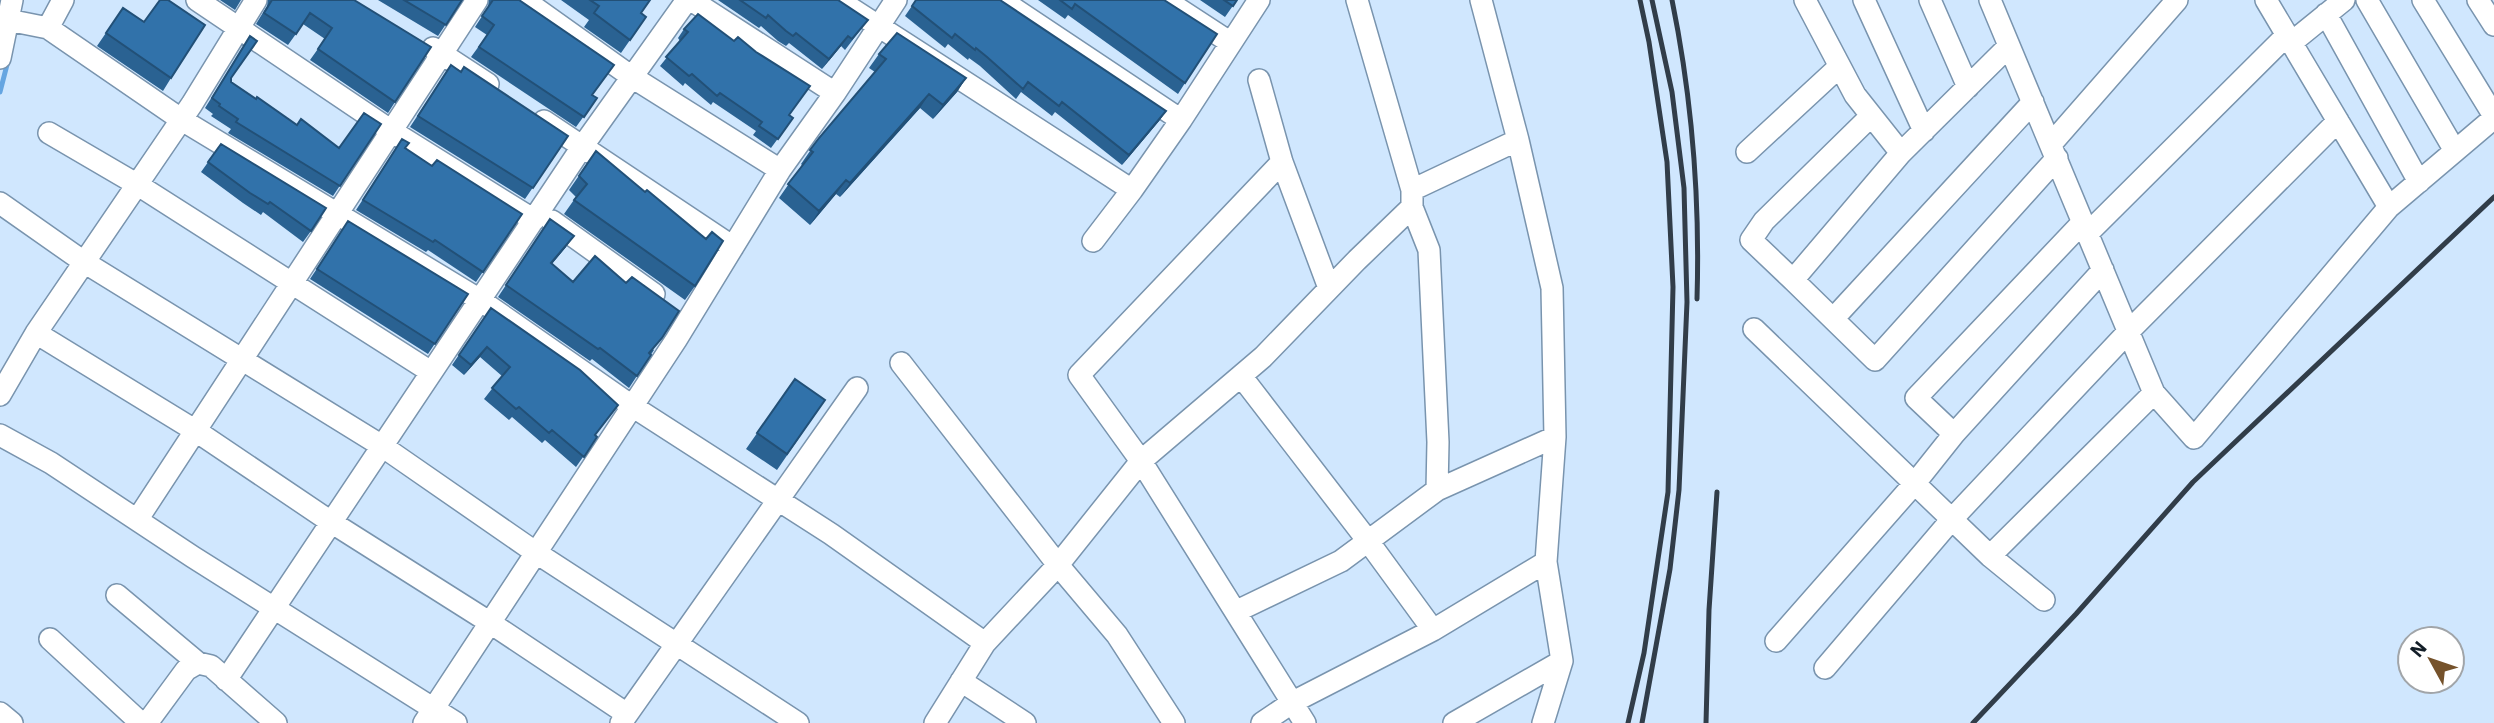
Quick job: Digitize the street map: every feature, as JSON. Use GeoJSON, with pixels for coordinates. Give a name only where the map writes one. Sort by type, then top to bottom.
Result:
{"type":"FeatureCollection","features":[{"type":"Feature","properties":{"kind":"street"},"geometry":{"type":"LineString","coordinates":[[48,28],[63,0]]}},
{"type":"Feature","properties":{"kind":"street"},"geometry":{"type":"LineString","coordinates":[[197,0],[393,132],[536,216],[689,319]]}},
{"type":"Feature","properties":{"kind":"street"},"geometry":{"type":"LineString","coordinates":[[0,395],[36,333],[182,120],[256,0]]}},
{"type":"Feature","properties":{"kind":"street"},"geometry":{"type":"LineString","coordinates":[[137,520],[339,215],[477,0]]}},
{"type":"Feature","properties":{"kind":"street"},"geometry":{"type":"LineString","coordinates":[[524,0],[632,77],[780,170]]}},
{"type":"Feature","properties":{"kind":"street"},"geometry":{"type":"LineString","coordinates":[[226,680],[582,147],[689,0],[835,93]]}},
{"type":"Feature","properties":{"kind":"street"},"geometry":{"type":"LineString","coordinates":[[838,0],[1132,190]]}},
{"type":"Feature","properties":{"kind":"street"},"geometry":{"type":"LineString","coordinates":[[429,716],[689,319],[780,170],[896,0]]}},
{"type":"Feature","properties":{"kind":"street"},"geometry":{"type":"LineString","coordinates":[[1001,0],[1181,120]]}},
{"type":"Feature","properties":{"kind":"street"},"geometry":{"type":"LineString","coordinates":[[1165,0],[1231,43]]}},
{"type":"Feature","properties":{"kind":"street"},"geometry":{"type":"LineString","coordinates":[[1093,241],[1181,120],[1259,0]]}},
{"type":"Feature","properties":{"kind":"street"},"geometry":{"type":"LineString","coordinates":[[1357,0],[1412,199],[1429,250],[1438,442],[1437,490]]}},
{"type":"Feature","properties":{"kind":"street"},"geometry":{"type":"LineString","coordinates":[[1481,0],[1518,140],[1552,288],[1555,437],[1546,562],[1562,661],[1543,723]]}},
{"type":"Feature","properties":{"kind":"street"},"geometry":{"type":"LineString","coordinates":[[1805,0],[1855,95],[1901,153]]}},
{"type":"Feature","properties":{"kind":"street"},"geometry":{"type":"LineString","coordinates":[[1864,0],[1924,131]]}},
{"type":"Feature","properties":{"kind":"street"},"geometry":{"type":"LineString","coordinates":[[1930,0],[1968,87]]}},
{"type":"Feature","properties":{"kind":"street"},"geometry":{"type":"LineString","coordinates":[[1990,0],[2154,393],[2194,438],[2389,207],[2494,117],[2423,0]]}},
{"type":"Feature","properties":{"kind":"street"},"geometry":{"type":"LineString","coordinates":[[1871,116],[1764,221],[1751,240],[1875,359],[2054,151],[2177,0]]}},
{"type":"Feature","properties":{"kind":"street"},"geometry":{"type":"LineString","coordinates":[[2266,0],[2389,207]]}},
{"type":"Feature","properties":{"kind":"street"},"geometry":{"type":"LineString","coordinates":[[1954,435],[1916,398],[2086,228],[2289,39],[2344,0]]}},
{"type":"Feature","properties":{"kind":"street"},"geometry":{"type":"LineString","coordinates":[[2367,0],[2455,152]]}},
{"type":"Feature","properties":{"kind":"street"},"geometry":{"type":"LineString","coordinates":[[2478,0],[2494,25]]}},
{"type":"Feature","properties":{"kind":"street"},"geometry":{"type":"LineString","coordinates":[[0,58],[10,10],[48,28],[182,120],[480,300],[632,406],[831,534],[985,643]]}},
{"type":"Feature","properties":{"kind":"street"},"geometry":{"type":"LineString","coordinates":[[2326,14],[2419,182]]}},
{"type":"Feature","properties":{"kind":"street"},"geometry":{"type":"LineString","coordinates":[[421,41],[501,93]]}},
{"type":"Feature","properties":{"kind":"street"},"geometry":{"type":"LineString","coordinates":[[1793,280],[1901,153],[2009,46]]}},
{"type":"Feature","properties":{"kind":"street"},"geometry":{"type":"LineString","coordinates":[[1747,152],[1839,67]]}},
{"type":"Feature","properties":{"kind":"street"},"geometry":{"type":"LineString","coordinates":[[1259,80],[1282,162],[1329,288]]}},
{"type":"Feature","properties":{"kind":"street"},"geometry":{"type":"LineString","coordinates":[[1833,319],[2033,102]]}},
{"type":"Feature","properties":{"kind":"street"},"geometry":{"type":"LineString","coordinates":[[524,108],[733,247]]}},
{"type":"Feature","properties":{"kind":"street"},"geometry":{"type":"LineString","coordinates":[[1825,668],[1952,520],[2129,331],[2338,121]]}},
{"type":"Feature","properties":{"kind":"street"},"geometry":{"type":"LineString","coordinates":[[49,133],[138,185],[431,372]]}},
{"type":"Feature","properties":{"kind":"street"},"geometry":{"type":"LineString","coordinates":[[935,723],[985,643],[1058,565],[1141,461],[1263,357],[1412,199],[1518,140]]}},
{"type":"Feature","properties":{"kind":"street"},"geometry":{"type":"LineString","coordinates":[[1282,162],[1079,376],[1141,461],[1306,723]]}},
{"type":"Feature","properties":{"kind":"street"},"geometry":{"type":"LineString","coordinates":[[0,203],[83,262],[382,446],[535,552],[798,723]]}},
{"type":"Feature","properties":{"kind":"street"},"geometry":{"type":"LineString","coordinates":[[1776,641],[1954,435],[2103,270]]}},
{"type":"Feature","properties":{"kind":"street"},"geometry":{"type":"LineString","coordinates":[[1754,328],[1990,556],[2044,600]]}},
{"type":"Feature","properties":{"kind":"street"},"geometry":{"type":"LineString","coordinates":[[36,333],[196,431],[331,522],[489,622],[624,719],[857,388]]}},
{"type":"Feature","properties":{"kind":"street"},"geometry":{"type":"LineString","coordinates":[[901,363],[1058,565],[1117,635],[1174,723]]}},
{"type":"Feature","properties":{"kind":"street"},"geometry":{"type":"LineString","coordinates":[[1241,376],[1433,630]]}},
{"type":"Feature","properties":{"kind":"street"},"geometry":{"type":"LineString","coordinates":[[1990,556],[2154,393]]}},
{"type":"Feature","properties":{"kind":"street"},"geometry":{"type":"LineString","coordinates":[[0,435],[51,463],[274,608],[429,716],[456,723]]}},
{"type":"Feature","properties":{"kind":"street"},"geometry":{"type":"LineString","coordinates":[[1237,611],[1341,561],[1437,490],[1555,437]]}},
{"type":"Feature","properties":{"kind":"street"},"geometry":{"type":"LineString","coordinates":[[1262,723],[1293,702],[1433,630],[1546,562]]}},
{"type":"Feature","properties":{"kind":"street"},"geometry":{"type":"LineString","coordinates":[[117,595],[198,663],[211,666],[276,723]]}},
{"type":"Feature","properties":{"kind":"street"},"geometry":{"type":"LineString","coordinates":[[50,639],[141,723]]}},
{"type":"Feature","properties":{"kind":"street"},"geometry":{"type":"LineString","coordinates":[[1454,723],[1562,661]]}},
{"type":"Feature","properties":{"kind":"street"},"geometry":{"type":"LineString","coordinates":[[147,723],[186,670],[198,663]]}},
{"type":"Feature","properties":{"kind":"street"},"geometry":{"type":"LineString","coordinates":[[961,681],[1025,723]]}},
{"type":"Feature","properties":{"kind":"street"},"geometry":{"type":"LineString","coordinates":[[1484,723],[1494,700]]}},
{"type":"Feature","properties":{"kind":"street"},"geometry":{"type":"LineString","coordinates":[[0,713],[12,723]]}},
{"type":"Feature","properties":{"kind":"building"},"geometry":{"type":"Polygon","coordinates":[[[160,0],[168,0],[205,25],[171,78],[106,33],[123,8],[144,22],[160,0]]]}},
{"type":"Feature","properties":{"kind":"building"},"geometry":{"type":"Polygon","coordinates":[[[272,0],[354,0],[431,47],[395,102],[318,49],[332,28],[310,13],[296,34],[264,13],[272,0]]]}},
{"type":"Feature","properties":{"kind":"building"},"geometry":{"type":"Polygon","coordinates":[[[404,0],[462,0],[446,25],[404,0]]]}},
{"type":"Feature","properties":{"kind":"building"},"geometry":{"type":"Polygon","coordinates":[[[493,0],[519,0],[614,65],[592,95],[597,98],[584,117],[479,47],[494,25],[482,16],[493,0]]]}},
{"type":"Feature","properties":{"kind":"building"},"geometry":{"type":"Polygon","coordinates":[[[590,0],[650,0],[641,13],[646,17],[630,40],[594,13],[599,6],[590,0]]]}},
{"type":"Feature","properties":{"kind":"building"},"geometry":{"type":"Polygon","coordinates":[[[740,0],[838,0],[868,20],[852,39],[848,36],[829,59],[796,33],[793,36],[768,15],[766,18],[740,0]]]}},
{"type":"Feature","properties":{"kind":"building"},"geometry":{"type":"Polygon","coordinates":[[[916,0],[1000,0],[1166,111],[1129,155],[1062,102],[1059,106],[1028,82],[1023,89],[976,48],[975,50],[955,34],[952,38],[912,6],[916,0]]]}},
{"type":"Feature","properties":{"kind":"building"},"geometry":{"type":"Polygon","coordinates":[[[1060,0],[1164,0],[1217,34],[1185,83],[1075,4],[1072,9],[1060,0]]]}},
{"type":"Feature","properties":{"kind":"building"},"geometry":{"type":"Polygon","coordinates":[[[1224,0],[1237,0],[1233,6],[1224,0]]]}},
{"type":"Feature","properties":{"kind":"building"},"geometry":{"type":"Polygon","coordinates":[[[698,14],[734,41],[738,37],[756,52],[810,86],[789,115],[793,118],[778,139],[759,126],[762,122],[720,93],[717,96],[692,74],[689,76],[666,57],[688,32],[684,29],[698,14]]]}},
{"type":"Feature","properties":{"kind":"building"},"geometry":{"type":"Polygon","coordinates":[[[897,33],[966,78],[943,105],[929,94],[850,183],[846,180],[819,211],[788,184],[813,152],[810,150],[819,138],[886,59],[879,54],[897,33]]]}},
{"type":"Feature","properties":{"kind":"building"},"geometry":{"type":"Polygon","coordinates":[[[250,36],[257,41],[231,78],[231,82],[256,99],[257,97],[297,125],[301,119],[339,148],[364,113],[381,124],[340,186],[236,122],[238,119],[212,98],[250,36]]]}},
{"type":"Feature","properties":{"kind":"building"},"geometry":{"type":"Polygon","coordinates":[[[451,65],[461,72],[464,67],[568,136],[533,188],[418,116],[451,65]]]}},
{"type":"Feature","properties":{"kind":"building"},"geometry":{"type":"Polygon","coordinates":[[[402,139],[409,143],[405,148],[432,166],[437,160],[522,214],[483,272],[435,240],[433,242],[363,200],[402,139]]]}},
{"type":"Feature","properties":{"kind":"building"},"geometry":{"type":"Polygon","coordinates":[[[221,144],[326,208],[311,231],[270,202],[268,204],[250,193],[208,162],[221,144]]]}},
{"type":"Feature","properties":{"kind":"building"},"geometry":{"type":"Polygon","coordinates":[[[596,151],[706,239],[712,232],[723,241],[695,286],[574,200],[587,184],[579,176],[596,151]]]}},
{"type":"Feature","properties":{"kind":"building"},"geometry":{"type":"Polygon","coordinates":[[[550,219],[574,236],[551,263],[573,282],[595,256],[626,283],[632,277],[679,311],[649,353],[651,355],[637,376],[506,285],[550,219]]]}},
{"type":"Feature","properties":{"kind":"building"},"geometry":{"type":"Polygon","coordinates":[[[348,221],[468,294],[435,344],[317,269],[348,221]]]}},
{"type":"Feature","properties":{"kind":"building"},"geometry":{"type":"Polygon","coordinates":[[[491,308],[580,370],[618,405],[595,435],[597,437],[584,457],[552,430],[549,433],[519,407],[516,409],[492,388],[510,367],[487,347],[471,365],[459,355],[491,308]]]}},
{"type":"Feature","properties":{"kind":"building"},"geometry":{"type":"Polygon","coordinates":[[[795,379],[825,400],[787,454],[757,433],[795,379]]]}},
{"type":"Feature","properties":{"kind":"waterway"},"geometry":{"type":"LineString","coordinates":[[0,92],[8,61]]}},
{"type":"Feature","properties":{"kind":"railway"},"geometry":{"type":"LineString","coordinates":[[1628,723],[1644,653],[1668,492],[1673,287],[1667,162],[1640,0]]}},
{"type":"Feature","properties":{"kind":"railway"},"geometry":{"type":"LineString","coordinates":[[1642,723],[1670,569],[1679,490],[1687,302],[1684,188],[1672,92],[1652,0]]}},
{"type":"Feature","properties":{"kind":"railway"},"geometry":{"type":"LineString","coordinates":[[1672,0],[1685,74],[1693,149],[1697,299]]}},
{"type":"Feature","properties":{"kind":"railway"},"geometry":{"type":"LineString","coordinates":[[1973,723],[2076,614],[2193,482],[2494,197]]}},
{"type":"Feature","properties":{"kind":"railway"},"geometry":{"type":"LineString","coordinates":[[1706,723],[1709,610],[1717,492]]}}]}
